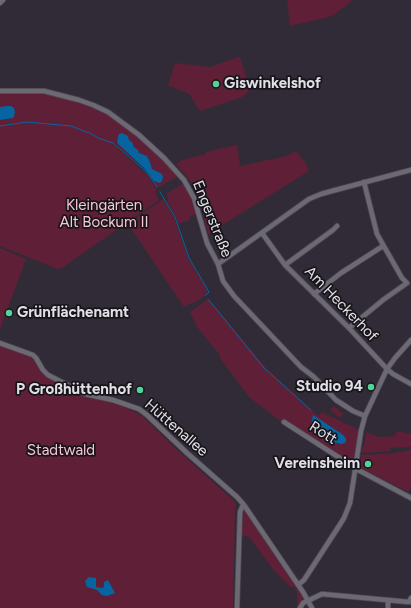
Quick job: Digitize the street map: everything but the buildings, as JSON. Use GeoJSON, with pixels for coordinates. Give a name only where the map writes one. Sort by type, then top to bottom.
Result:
{"type":"FeatureCollection","features":[{"type":"Feature","properties":{"kind":"street"},"geometry":{"type":"LineString","coordinates":[[0,3],[3,0]]}},
{"type":"Feature","properties":{"kind":"street","name":"Engerstraße"},"geometry":{"type":"LineString","coordinates":[[0,91],[44,91],[79,100],[108,112],[139,135],[164,158],[184,180],[194,198],[207,243],[218,264],[223,281],[234,296],[301,368],[314,377],[342,405],[365,416]]}},
{"type":"Feature","properties":{"kind":"street"},"geometry":{"type":"LineString","coordinates":[[218,264],[308,199],[320,194],[411,170]]}},
{"type":"Feature","properties":{"kind":"street"},"geometry":{"type":"LineString","coordinates":[[349,328],[407,282],[402,278],[377,234],[364,182]]}},
{"type":"Feature","properties":{"kind":"street"},"geometry":{"type":"LineString","coordinates":[[285,265],[337,226]]}},
{"type":"Feature","properties":{"kind":"street","name":"Am Heckerhof"},"geometry":{"type":"LineString","coordinates":[[262,233],[285,265],[349,328],[387,369],[411,384]]}},
{"type":"Feature","properties":{"kind":"street"},"geometry":{"type":"LineString","coordinates":[[314,294],[341,273],[383,246]]}},
{"type":"Feature","properties":{"kind":"street"},"geometry":{"type":"LineString","coordinates":[[298,585],[309,573],[344,518],[350,503],[365,416],[387,369],[411,340]]}},
{"type":"Feature","properties":{"kind":"street","name":"Hüttenallee"},"geometry":{"type":"LineString","coordinates":[[0,343],[33,355],[48,376],[85,394],[113,400],[139,409],[238,497],[312,608]]}},
{"type":"Feature","properties":{"kind":"street","name":"Rott"},"geometry":{"type":"LineString","coordinates":[[284,422],[360,471],[411,498]]}},
{"type":"Feature","properties":{"kind":"street"},"geometry":{"type":"LineString","coordinates":[[237,608],[240,512],[244,505]]}},
{"type":"Feature","properties":{"kind":"street"},"geometry":{"type":"LineString","coordinates":[[300,608],[303,602],[322,594],[409,602],[411,598]]}},
{"type":"Feature","properties":{"kind":"street"},"geometry":{"type":"LineString","coordinates":[[388,600],[388,608]]}},
{"type":"Feature","properties":{"kind":"green space"},"geometry":{"type":"Polygon","coordinates":[[[287,0],[353,0],[329,17],[290,26],[287,0]]]}},
{"type":"Feature","properties":{"kind":"green space"},"geometry":{"type":"Polygon","coordinates":[[[240,57],[250,89],[242,97],[200,111],[189,94],[168,85],[175,63],[210,67],[240,57]]]}},
{"type":"Feature","properties":{"kind":"green space","name":"Kleingärten Alt Bockum II"},"geometry":{"type":"Polygon","coordinates":[[[0,92],[40,92],[81,102],[107,113],[142,139],[170,166],[178,176],[158,188],[141,166],[113,142],[113,144],[148,176],[157,190],[155,192],[159,200],[62,268],[58,269],[0,246],[0,92]],[[129,140],[143,167],[154,181],[159,172],[152,169],[149,158],[139,153],[129,140]]]}},
{"type":"Feature","properties":{"kind":"green space"},"geometry":{"type":"Polygon","coordinates":[[[237,145],[240,166],[287,156],[296,151],[305,162],[309,171],[208,234],[199,195],[192,183],[176,164],[182,160],[206,154],[205,152],[237,145]]]}},
{"type":"Feature","properties":{"kind":"green space"},"geometry":{"type":"Polygon","coordinates":[[[184,183],[193,199],[197,214],[189,216],[190,220],[178,224],[168,202],[167,193],[184,183]]]}},
{"type":"Feature","properties":{"kind":"green space"},"geometry":{"type":"Polygon","coordinates":[[[163,199],[174,217],[188,258],[208,292],[203,298],[184,307],[128,224],[163,199]]]}},
{"type":"Feature","properties":{"kind":"green space"},"geometry":{"type":"Polygon","coordinates":[[[0,248],[26,259],[0,329],[0,248]]]}},
{"type":"Feature","properties":{"kind":"green space"},"geometry":{"type":"Polygon","coordinates":[[[208,299],[266,368],[318,416],[322,412],[359,430],[354,462],[352,463],[299,429],[283,423],[249,397],[220,358],[220,355],[197,327],[190,312],[208,299]],[[332,428],[313,431],[332,442],[342,434],[332,428]]]}},
{"type":"Feature","properties":{"kind":"green space","name":"Stadtwald"},"geometry":{"type":"Polygon","coordinates":[[[0,344],[34,357],[42,372],[46,376],[86,396],[109,400],[143,417],[234,501],[236,505],[233,608],[0,608],[0,344]]]}},
{"type":"Feature","properties":{"kind":"green space"},"geometry":{"type":"Polygon","coordinates":[[[334,406],[343,414],[340,418],[330,410],[334,406]]]}},
{"type":"Feature","properties":{"kind":"green space"},"geometry":{"type":"Polygon","coordinates":[[[397,431],[411,434],[411,447],[390,448],[390,451],[362,453],[361,451],[364,446],[366,432],[379,437],[395,436],[397,431]]]}},
{"type":"Feature","properties":{"kind":"green space"},"geometry":{"type":"Polygon","coordinates":[[[411,450],[411,485],[409,492],[361,468],[360,466],[361,455],[394,453],[411,450]]]}},
{"type":"Feature","properties":{"kind":"green space"},"geometry":{"type":"Polygon","coordinates":[[[245,511],[303,597],[298,608],[297,591],[294,587],[290,587],[272,568],[250,538],[240,536],[241,513],[245,511]]]}},
{"type":"Feature","properties":{"kind":"water"},"geometry":{"type":"Polygon","coordinates":[[[7,106],[14,108],[15,112],[13,118],[0,120],[0,107],[7,106]]]}},
{"type":"Feature","properties":{"kind":"water"},"geometry":{"type":"Polygon","coordinates":[[[122,133],[128,136],[129,140],[139,153],[147,156],[152,169],[162,174],[163,177],[160,183],[154,181],[143,167],[117,143],[119,134],[122,133]]]}},
{"type":"Feature","properties":{"kind":"water"},"geometry":{"type":"Polygon","coordinates":[[[313,415],[342,434],[346,438],[346,442],[342,444],[332,442],[313,431],[311,426],[313,415]]]}},
{"type":"Feature","properties":{"kind":"water"},"geometry":{"type":"Polygon","coordinates":[[[89,577],[96,578],[96,587],[103,588],[104,582],[108,580],[115,593],[107,596],[102,595],[97,590],[87,587],[85,581],[89,577]]]}},
{"type":"Feature","properties":{"kind":"waterway"},"geometry":{"type":"LineString","coordinates":[[0,126],[27,122],[71,126],[92,134],[98,138],[113,143],[141,167],[157,187]]}},
{"type":"Feature","properties":{"kind":"waterway"},"geometry":{"type":"LineString","coordinates":[[160,192],[175,217],[189,258],[209,292],[205,296]]}},
{"type":"Feature","properties":{"kind":"waterway"},"geometry":{"type":"LineString","coordinates":[[208,299],[264,368],[311,410]]}},
{"type":"Feature","properties":{"kind":"place","name":"Giswinkelshof"},"geometry":{"type":"Point","coordinates":[216,84]}},
{"type":"Feature","properties":{"kind":"place","name":"Grünflächenamt"},"geometry":{"type":"Point","coordinates":[9,313]}},
{"type":"Feature","properties":{"kind":"place","name":"Studio 94"},"geometry":{"type":"Point","coordinates":[371,387]}},
{"type":"Feature","properties":{"kind":"place","name":"P Großhüttenhof"},"geometry":{"type":"Point","coordinates":[140,390]}},
{"type":"Feature","properties":{"kind":"place","name":"Vereinsheim"},"geometry":{"type":"Point","coordinates":[368,464]}}]}
